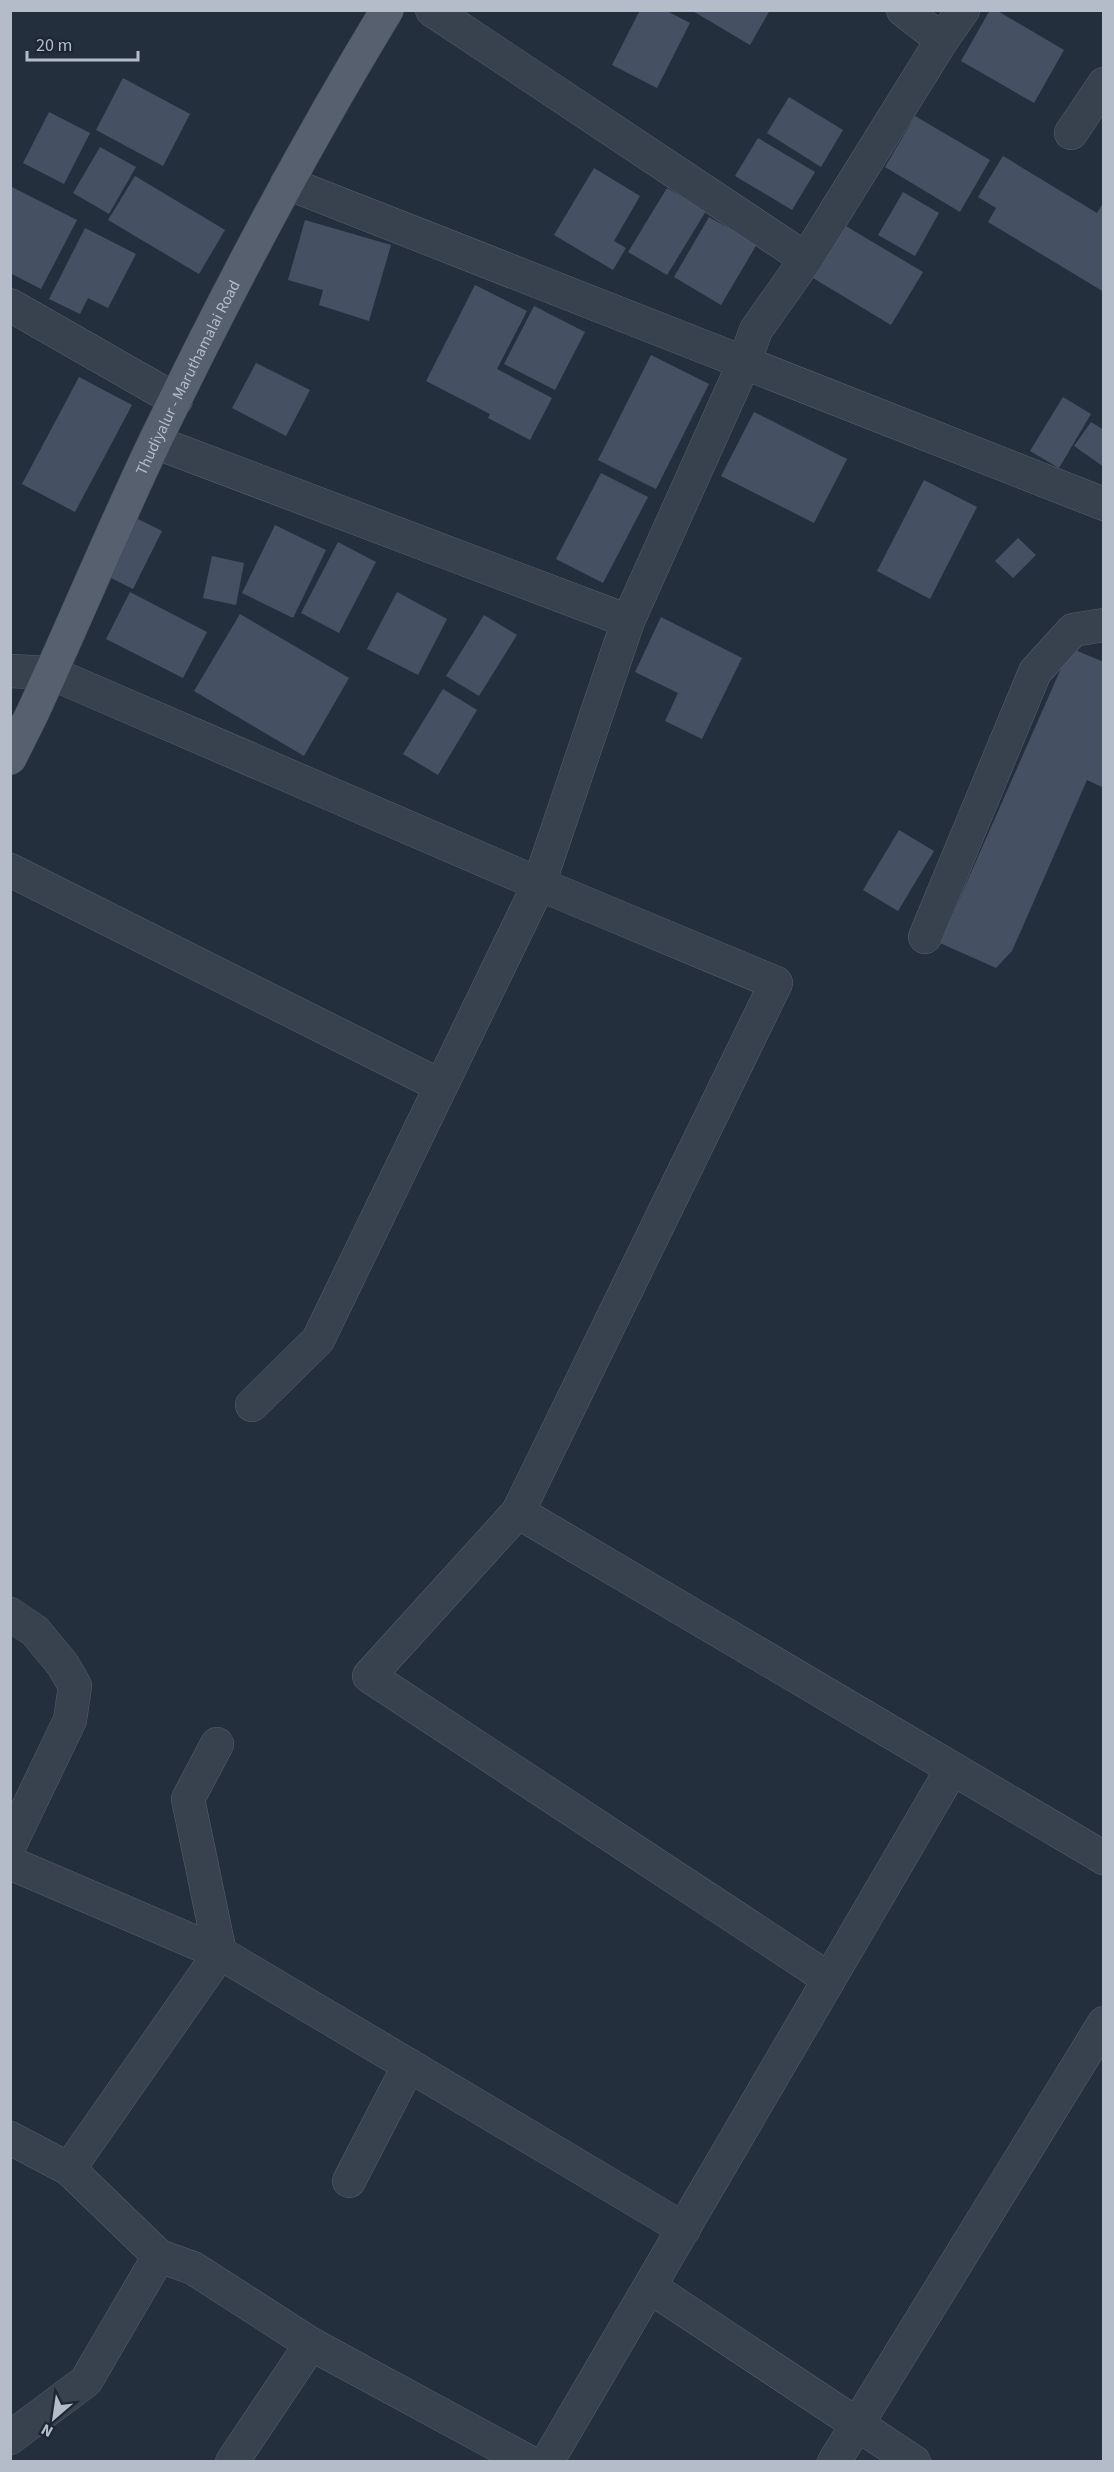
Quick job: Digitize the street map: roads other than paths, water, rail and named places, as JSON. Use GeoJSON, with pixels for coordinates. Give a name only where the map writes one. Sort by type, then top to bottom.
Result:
{"type":"FeatureCollection","features":[{"type":"Feature","properties":{"kind":"main road","name":"Thudiyalur - Maruthamalai Road"},"geometry":{"type":"LineString","coordinates":[[10,758],[51,673],[155,441],[252,247],[387,10]]}},
{"type":"Feature","properties":{"kind":"street"},"geometry":{"type":"LineString","coordinates":[[432,10],[806,259]]}},
{"type":"Feature","properties":{"kind":"street"},"geometry":{"type":"LineString","coordinates":[[903,10],[942,40]]}},
{"type":"Feature","properties":{"kind":"street"},"geometry":{"type":"LineString","coordinates":[[252,1405],[318,1340],[539,884],[628,621],[744,363],[756,330],[806,259],[963,10]]}},
{"type":"Feature","properties":{"kind":"street"},"geometry":{"type":"LineString","coordinates":[[1071,133],[1104,84]]}},
{"type":"Feature","properties":{"kind":"street"},"geometry":{"type":"LineString","coordinates":[[287,183],[1104,504]]}},
{"type":"Feature","properties":{"kind":"street"},"geometry":{"type":"LineString","coordinates":[[10,305],[176,400]]}},
{"type":"Feature","properties":{"kind":"street"},"geometry":{"type":"LineString","coordinates":[[155,441],[628,621]]}},
{"type":"Feature","properties":{"kind":"street"},"geometry":{"type":"LineString","coordinates":[[925,937],[1035,672],[1073,630],[1104,625]]}},
{"type":"Feature","properties":{"kind":"street"},"geometry":{"type":"LineString","coordinates":[[10,671],[51,673],[539,884],[777,983],[518,1512],[369,1676],[830,1979]]}},
{"type":"Feature","properties":{"kind":"street"},"geometry":{"type":"LineString","coordinates":[[10,870],[441,1086]]}},
{"type":"Feature","properties":{"kind":"street"},"geometry":{"type":"LineString","coordinates":[[518,1512],[1104,1858]]}},
{"type":"Feature","properties":{"kind":"street"},"geometry":{"type":"LineString","coordinates":[[10,1614],[34,1631],[63,1665],[75,1686],[70,1720],[10,1845]]}},
{"type":"Feature","properties":{"kind":"street"},"geometry":{"type":"LineString","coordinates":[[69,2169],[219,1953],[188,1799],[217,1744]]}},
{"type":"Feature","properties":{"kind":"street"},"geometry":{"type":"LineString","coordinates":[[547,2462],[952,1769]]}},
{"type":"Feature","properties":{"kind":"street"},"geometry":{"type":"LineString","coordinates":[[10,1863],[219,1953],[684,2229]]}},
{"type":"Feature","properties":{"kind":"street"},"geometry":{"type":"LineString","coordinates":[[834,2462],[1104,2023]]}},
{"type":"Feature","properties":{"kind":"street"},"geometry":{"type":"LineString","coordinates":[[349,2181],[409,2065]]}},
{"type":"Feature","properties":{"kind":"street"},"geometry":{"type":"LineString","coordinates":[[10,2138],[69,2169],[159,2256],[193,2268],[311,2344],[529,2462]]}},
{"type":"Feature","properties":{"kind":"street"},"geometry":{"type":"LineString","coordinates":[[10,2438],[86,2381],[159,2256]]}},
{"type":"Feature","properties":{"kind":"street"},"geometry":{"type":"LineString","coordinates":[[650,2287],[857,2422],[914,2462]]}},
{"type":"Feature","properties":{"kind":"street"},"geometry":{"type":"LineString","coordinates":[[232,2462],[311,2344]]}}]}
